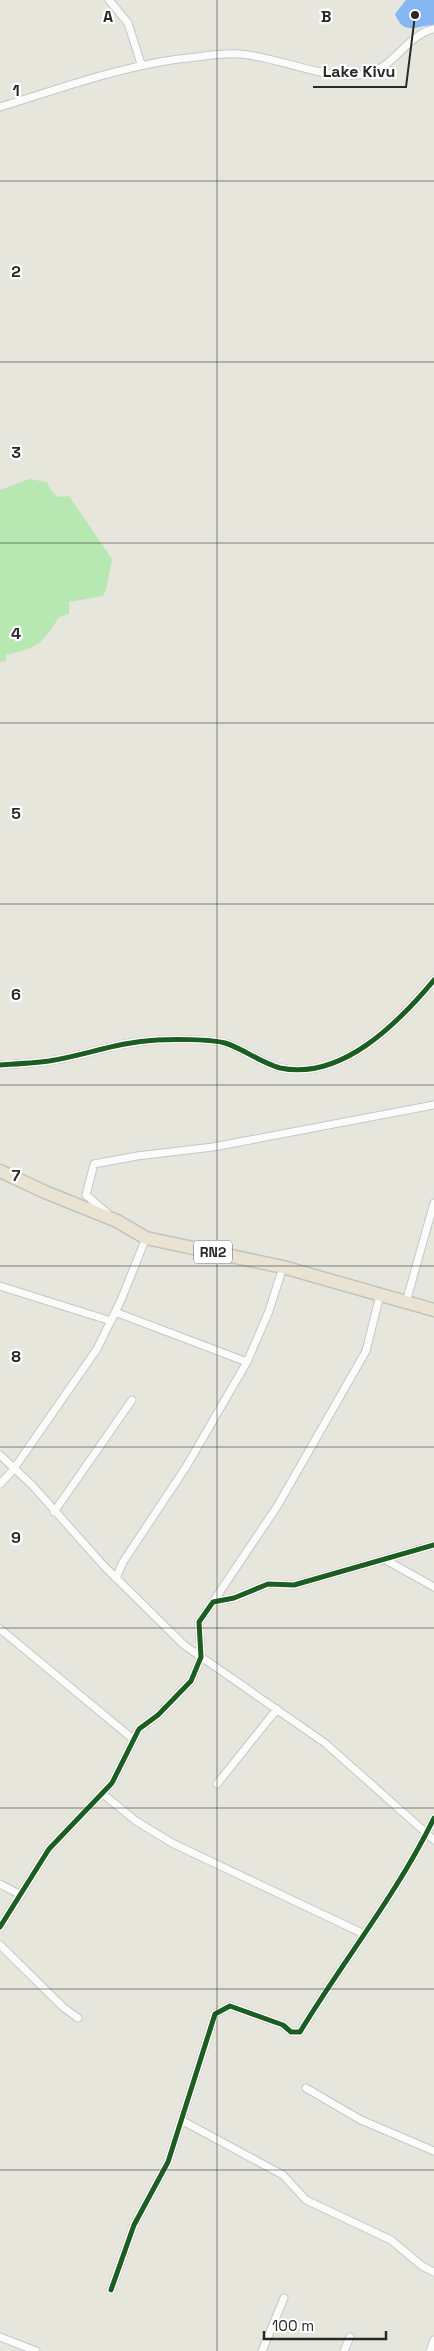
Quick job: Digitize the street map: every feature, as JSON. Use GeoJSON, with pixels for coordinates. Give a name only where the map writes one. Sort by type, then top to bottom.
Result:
{"type":"FeatureCollection","features":[{"type":"Feature","properties":{"kind":"highway","name":"RN2"},"geometry":{"type":"LineString","coordinates":[[0,1171],[116,1221],[146,1238],[283,1267],[434,1310]]}},
{"type":"Feature","properties":{"kind":"street"},"geometry":{"type":"LineString","coordinates":[[109,0],[128,22],[141,64]]}},
{"type":"Feature","properties":{"kind":"street"},"geometry":{"type":"LineString","coordinates":[[0,107],[141,64],[165,59],[240,54],[312,70],[364,75],[375,71],[422,34],[434,29]]}},
{"type":"Feature","properties":{"kind":"street"},"geometry":{"type":"LineString","coordinates":[[0,1065],[50,1060],[119,1044],[158,1040],[223,1043],[280,1068],[300,1070],[317,1067],[347,1058],[380,1035],[411,1008],[434,980]]}},
{"type":"Feature","properties":{"kind":"street"},"geometry":{"type":"LineString","coordinates":[[116,1221],[86,1194],[94,1164],[137,1156],[212,1147],[434,1105]]}},
{"type":"Feature","properties":{"kind":"street"},"geometry":{"type":"LineString","coordinates":[[406,1302],[434,1203]]}},
{"type":"Feature","properties":{"kind":"street"},"geometry":{"type":"LineString","coordinates":[[0,1484],[13,1470],[97,1349],[116,1312],[146,1238]]}},
{"type":"Feature","properties":{"kind":"street"},"geometry":{"type":"LineString","coordinates":[[116,1578],[124,1562],[186,1467],[247,1362],[269,1311],[283,1267]]}},
{"type":"Feature","properties":{"kind":"street"},"geometry":{"type":"LineString","coordinates":[[0,1286],[111,1320]]}},
{"type":"Feature","properties":{"kind":"street"},"geometry":{"type":"LineString","coordinates":[[0,1927],[21,1896],[48,1849],[112,1783],[133,1739],[143,1725],[158,1715],[191,1681],[201,1657],[199,1622],[278,1505],[366,1350],[380,1295]]}},
{"type":"Feature","properties":{"kind":"street"},"geometry":{"type":"LineString","coordinates":[[116,1312],[247,1362]]}},
{"type":"Feature","properties":{"kind":"street"},"geometry":{"type":"LineString","coordinates":[[54,1512],[132,1400]]}},
{"type":"Feature","properties":{"kind":"street"},"geometry":{"type":"LineString","coordinates":[[0,1455],[13,1470],[32,1486],[116,1578],[184,1645],[277,1709],[348,1762],[434,1840]]}},
{"type":"Feature","properties":{"kind":"street"},"geometry":{"type":"LineString","coordinates":[[213,1602],[234,1598],[268,1584],[294,1585],[434,1545]]}},
{"type":"Feature","properties":{"kind":"street"},"geometry":{"type":"LineString","coordinates":[[384,1558],[434,1587]]}},
{"type":"Feature","properties":{"kind":"street"},"geometry":{"type":"LineString","coordinates":[[0,1629],[133,1739]]}},
{"type":"Feature","properties":{"kind":"street"},"geometry":{"type":"LineString","coordinates":[[217,1784],[277,1709]]}},
{"type":"Feature","properties":{"kind":"street"},"geometry":{"type":"LineString","coordinates":[[102,1794],[136,1821],[172,1843],[364,1934]]}},
{"type":"Feature","properties":{"kind":"street"},"geometry":{"type":"LineString","coordinates":[[111,2290],[134,2225],[168,2162],[215,2014],[230,2006],[283,2025],[291,2032],[300,2032],[331,1981],[364,1934],[434,1818]]}},
{"type":"Feature","properties":{"kind":"street"},"geometry":{"type":"LineString","coordinates":[[0,1884],[21,1896]]}},
{"type":"Feature","properties":{"kind":"street"},"geometry":{"type":"LineString","coordinates":[[0,1945],[64,2008],[78,2018]]}},
{"type":"Feature","properties":{"kind":"street"},"geometry":{"type":"LineString","coordinates":[[306,2088],[361,2120],[434,2151]]}},
{"type":"Feature","properties":{"kind":"street"},"geometry":{"type":"LineString","coordinates":[[181,2120],[283,2175],[306,2200],[391,2240],[422,2266],[434,2272]]}},
{"type":"Feature","properties":{"kind":"street"},"geometry":{"type":"LineString","coordinates":[[262,2351],[284,2298]]}},
{"type":"Feature","properties":{"kind":"street"},"geometry":{"type":"LineString","coordinates":[[0,2337],[36,2351]]}},
{"type":"Feature","properties":{"kind":"street"},"geometry":{"type":"LineString","coordinates":[[344,2351],[350,2337]]}},
{"type":"Feature","properties":{"kind":"street"},"geometry":{"type":"LineString","coordinates":[[430,2351],[434,2340]]}},
{"type":"Feature","properties":{"kind":"green space"},"geometry":{"type":"Polygon","coordinates":[[[29,479],[47,482],[52,492],[59,497],[69,496],[112,559],[107,586],[103,596],[69,602],[69,614],[59,617],[48,634],[38,644],[26,650],[6,655],[6,661],[0,662],[0,490],[29,479]]]}},
{"type":"Feature","properties":{"kind":"water"},"geometry":{"type":"Polygon","coordinates":[[[406,0],[434,0],[434,25],[407,28],[402,25],[395,14],[406,0]]]}},
{"type":"Feature","properties":{"kind":"cycle path"},"geometry":{"type":"LineString","coordinates":[[0,1065],[49,1061],[142,1041],[181,1039],[225,1043],[280,1068],[303,1070],[325,1066],[347,1057],[367,1045],[404,1013],[434,980]]}},
{"type":"Feature","properties":{"kind":"cycle path"},"geometry":{"type":"LineString","coordinates":[[0,1927],[49,1849],[112,1783],[139,1729],[158,1715],[191,1681],[201,1657],[199,1622],[213,1602],[234,1598],[268,1584],[294,1585],[434,1545]]}},
{"type":"Feature","properties":{"kind":"cycle path"},"geometry":{"type":"LineString","coordinates":[[111,2290],[134,2225],[168,2162],[215,2014],[230,2006],[283,2025],[291,2032],[300,2032],[404,1874],[434,1818]]}},
{"type":"Feature","properties":{"kind":"place","name":"Lake Kivu"},"geometry":{"type":"Point","coordinates":[415,15]}}]}
